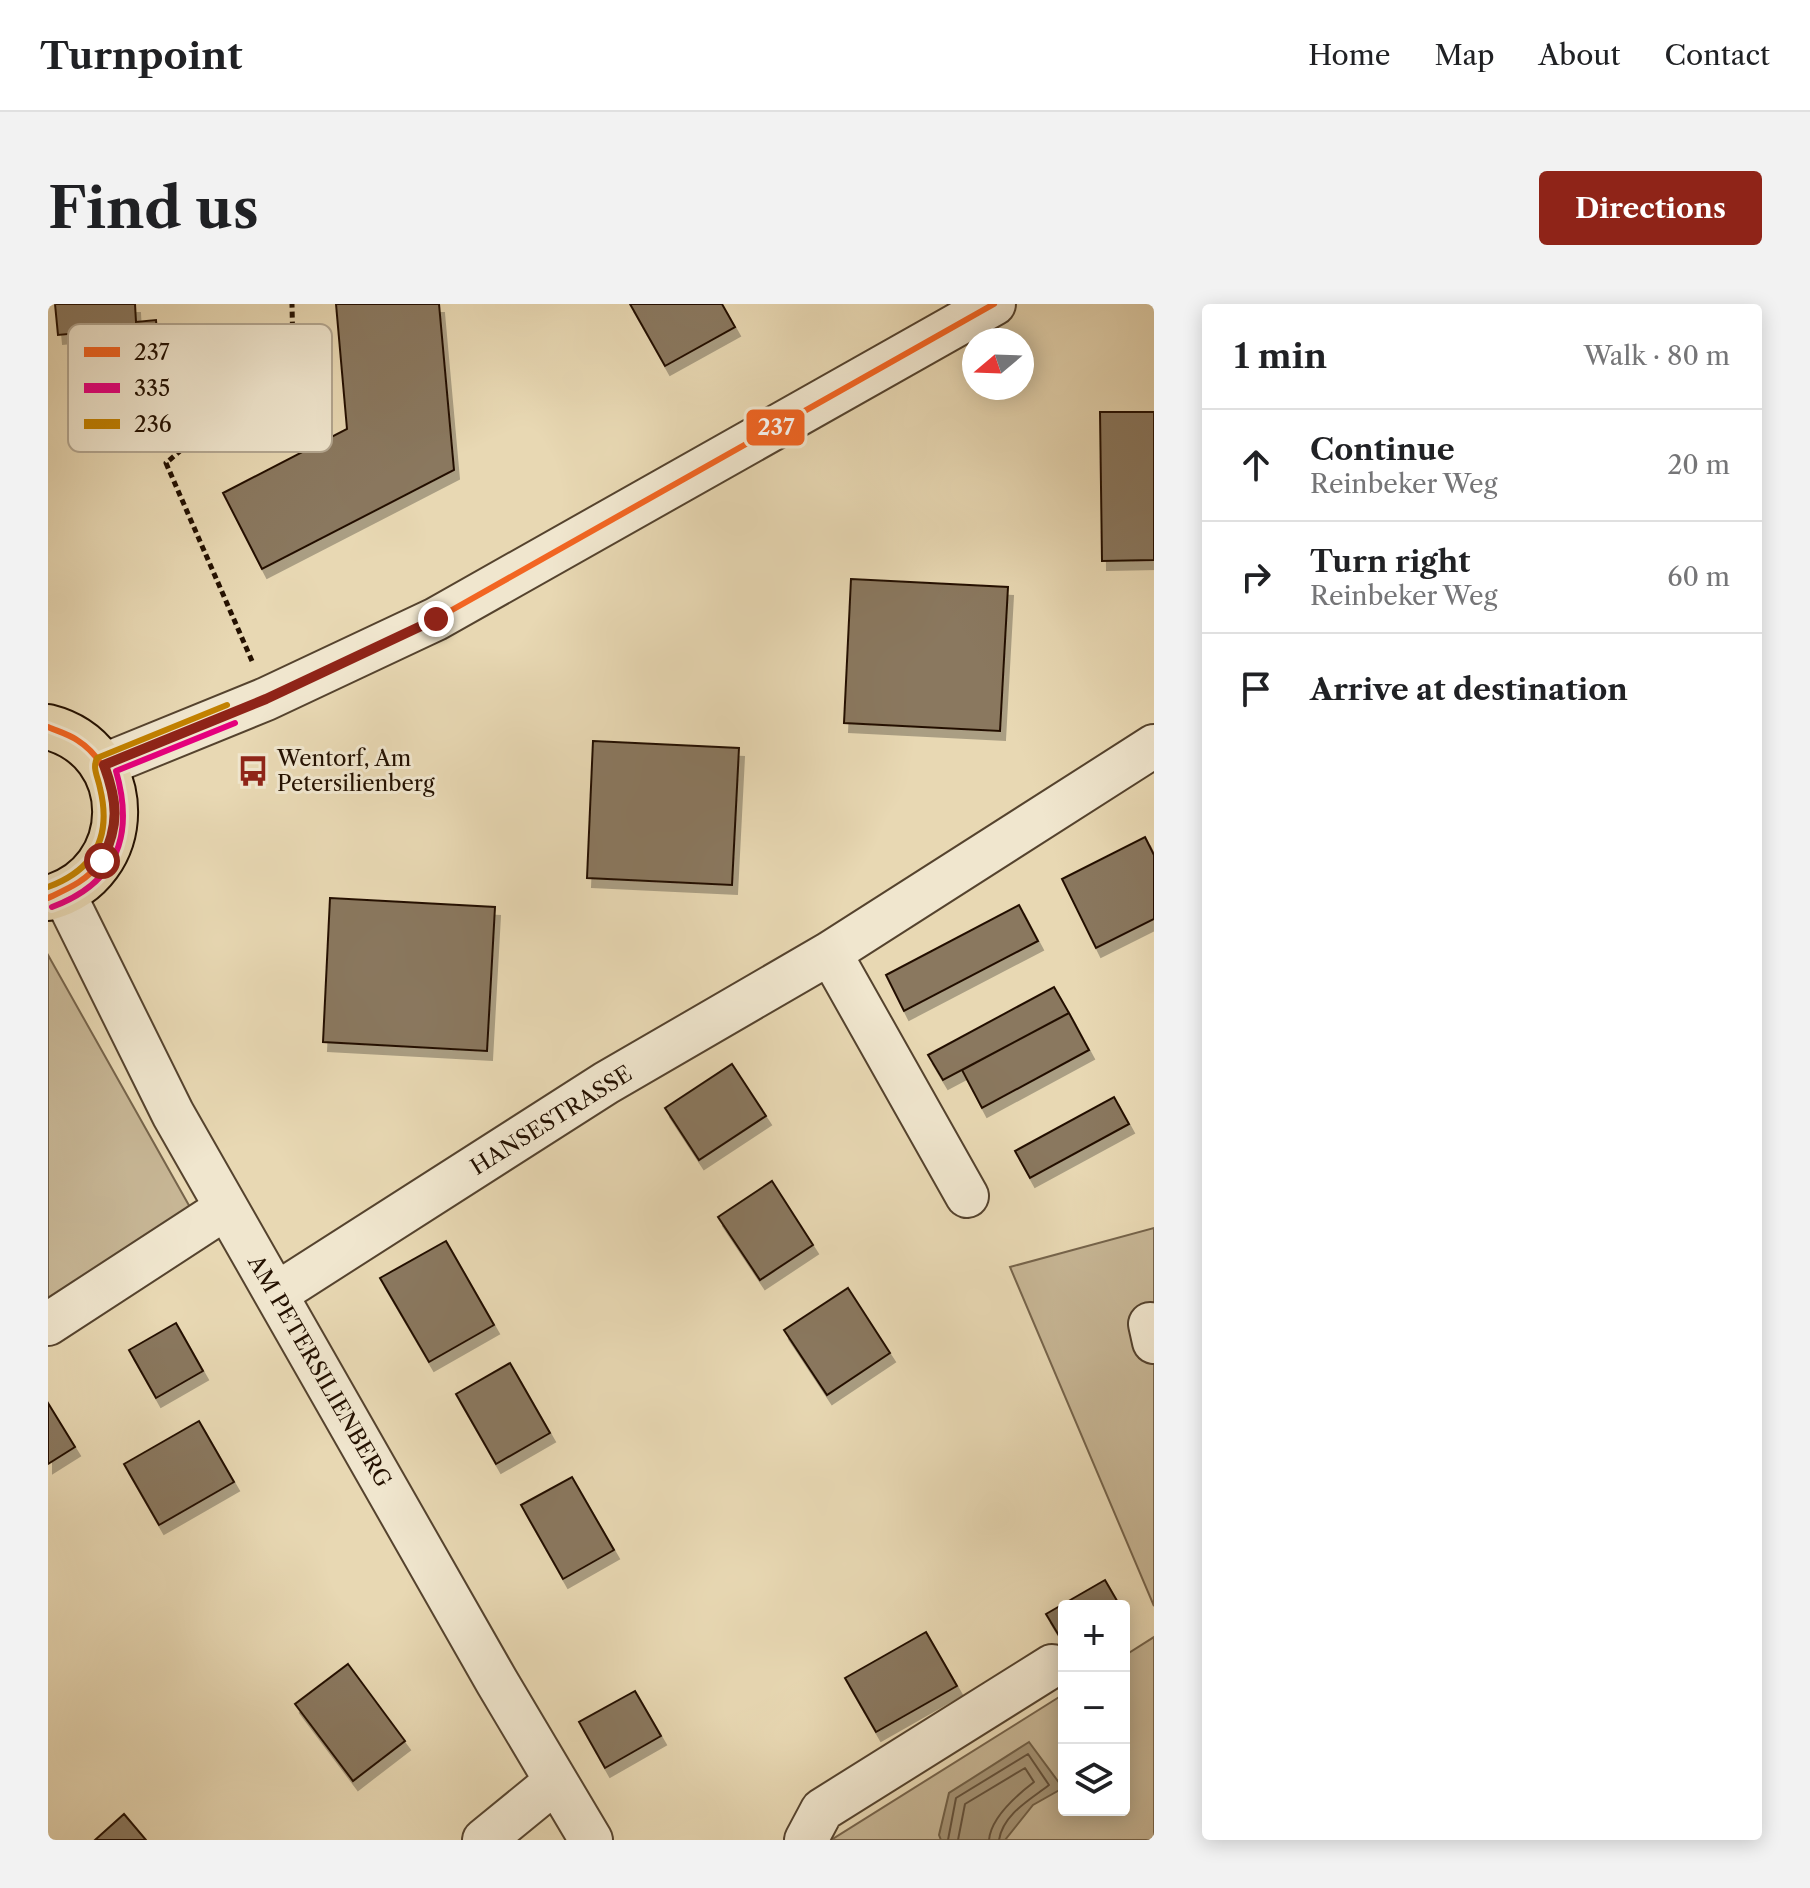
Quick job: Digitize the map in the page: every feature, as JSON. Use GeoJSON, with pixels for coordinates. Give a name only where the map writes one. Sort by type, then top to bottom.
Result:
{"type":"FeatureCollection","features":[{"type":"Feature","properties":{"kind":"main road"},"geometry":{"type":"LineString","coordinates":[[48,727],[84,744],[104,765],[116,814],[112,839],[102,861],[85,880],[56,896]]}},
{"type":"Feature","properties":{"kind":"street"},"geometry":{"type":"LineString","coordinates":[[104,765],[266,699],[436,619],[994,304]]}},
{"type":"Feature","properties":{"kind":"street","name":"HANSESTRASSE"},"geometry":{"type":"LineString","coordinates":[[276,1294],[606,1083],[830,953],[1154,746]]}},
{"type":"Feature","properties":{"kind":"street","name":"AM PETERSILIENBERG"},"geometry":{"type":"LineString","coordinates":[[56,896],[226,1208],[591,1840]]}},
{"type":"Feature","properties":{"kind":"street"},"geometry":{"type":"LineString","coordinates":[[830,953],[967,1196]]}},
{"type":"Feature","properties":{"kind":"street"},"geometry":{"type":"LineString","coordinates":[[48,1324],[226,1208]]}},
{"type":"Feature","properties":{"kind":"street"},"geometry":{"type":"LineString","coordinates":[[806,1840],[822,1810],[1052,1666]]}},
{"type":"Feature","properties":{"kind":"street"},"geometry":{"type":"LineString","coordinates":[[484,1840],[555,1782]]}},
{"type":"Feature","properties":{"kind":"path"},"geometry":{"type":"LineString","coordinates":[[292,304],[292,324]]}},
{"type":"Feature","properties":{"kind":"path"},"geometry":{"type":"LineString","coordinates":[[179,452],[166,463],[266,699]]}},
{"type":"Feature","properties":{"kind":"shaded area"},"geometry":{"type":"Polygon","coordinates":[[[48,955],[191,1209],[48,1302],[48,955]]]}},
{"type":"Feature","properties":{"kind":"shaded area"},"geometry":{"type":"Polygon","coordinates":[[[1154,1228],[1154,1606],[1010,1267],[1154,1228]]]}},
{"type":"Feature","properties":{"kind":"shaded area"},"geometry":{"type":"Polygon","coordinates":[[[1154,1637],[1154,1840],[831,1840],[1058,1698],[1058,1816],[1130,1816],[1130,1652],[1154,1637]]]}},
{"type":"Feature","properties":{"kind":"water"},"geometry":{"type":"Polygon","coordinates":[[[1029,1742],[1058,1781],[1058,1791],[1033,1805],[1005,1840],[941,1840],[939,1835],[949,1793],[1029,1742]]]}},
{"type":"Feature","properties":{"kind":"building"},"geometry":{"type":"Polygon","coordinates":[[[55,304],[135,304],[136,322],[156,320],[156,324],[68,324],[68,334],[58,335],[55,304]]]}},
{"type":"Feature","properties":{"kind":"building"},"geometry":{"type":"Polygon","coordinates":[[[336,304],[439,304],[454,470],[262,569],[223,493],[302,452],[332,452],[332,437],[347,429],[336,304]]]}},
{"type":"Feature","properties":{"kind":"building"},"geometry":{"type":"Polygon","coordinates":[[[630,304],[722,304],[735,327],[665,366],[630,304]]]}},
{"type":"Feature","properties":{"kind":"building"},"geometry":{"type":"Polygon","coordinates":[[[1100,412],[1154,412],[1154,560],[1102,561],[1100,412]]]}},
{"type":"Feature","properties":{"kind":"building"},"geometry":{"type":"Polygon","coordinates":[[[851,579],[1008,587],[1000,731],[844,723],[851,579]]]}},
{"type":"Feature","properties":{"kind":"building"},"geometry":{"type":"Polygon","coordinates":[[[593,741],[739,748],[732,885],[587,878],[593,741]]]}},
{"type":"Feature","properties":{"kind":"building"},"geometry":{"type":"Polygon","coordinates":[[[1145,837],[1154,855],[1154,919],[1096,948],[1062,879],[1145,837]]]}},
{"type":"Feature","properties":{"kind":"building"},"geometry":{"type":"Polygon","coordinates":[[[330,898],[495,907],[487,1051],[323,1042],[330,898]]]}},
{"type":"Feature","properties":{"kind":"building"},"geometry":{"type":"Polygon","coordinates":[[[1019,905],[1038,941],[904,1011],[886,975],[1019,905]]]}},
{"type":"Feature","properties":{"kind":"building"},"geometry":{"type":"Polygon","coordinates":[[[1054,987],[1069,1013],[943,1080],[928,1055],[1054,987]]]}},
{"type":"Feature","properties":{"kind":"building"},"geometry":{"type":"Polygon","coordinates":[[[1069,1013],[1089,1050],[982,1108],[962,1070],[1069,1013]]]}},
{"type":"Feature","properties":{"kind":"building"},"geometry":{"type":"Polygon","coordinates":[[[732,1064],[766,1116],[699,1160],[665,1108],[732,1064]]]}},
{"type":"Feature","properties":{"kind":"building"},"geometry":{"type":"Polygon","coordinates":[[[1114,1097],[1129,1124],[1030,1178],[1015,1151],[1114,1097]]]}},
{"type":"Feature","properties":{"kind":"building"},"geometry":{"type":"Polygon","coordinates":[[[772,1181],[813,1245],[760,1280],[718,1217],[772,1181]]]}},
{"type":"Feature","properties":{"kind":"building"},"geometry":{"type":"Polygon","coordinates":[[[446,1241],[494,1325],[429,1362],[380,1278],[446,1241]]]}},
{"type":"Feature","properties":{"kind":"building"},"geometry":{"type":"Polygon","coordinates":[[[848,1288],[890,1353],[827,1395],[784,1330],[848,1288]]]}},
{"type":"Feature","properties":{"kind":"building"},"geometry":{"type":"Polygon","coordinates":[[[176,1323],[203,1371],[156,1398],[129,1350],[176,1323]]]}},
{"type":"Feature","properties":{"kind":"building"},"geometry":{"type":"Polygon","coordinates":[[[510,1363],[550,1433],[496,1464],[456,1394],[510,1363]]]}},
{"type":"Feature","properties":{"kind":"building"},"geometry":{"type":"Polygon","coordinates":[[[48,1403],[75,1447],[48,1464],[48,1403]]]}},
{"type":"Feature","properties":{"kind":"building"},"geometry":{"type":"Polygon","coordinates":[[[199,1421],[234,1482],[159,1525],[124,1464],[199,1421]]]}},
{"type":"Feature","properties":{"kind":"building"},"geometry":{"type":"Polygon","coordinates":[[[572,1477],[614,1550],[563,1579],[521,1505],[572,1477]]]}},
{"type":"Feature","properties":{"kind":"building"},"geometry":{"type":"Polygon","coordinates":[[[1105,1580],[1117,1600],[1070,1600],[1105,1580]]]}},
{"type":"Feature","properties":{"kind":"building"},"geometry":{"type":"Polygon","coordinates":[[[1058,1607],[1058,1634],[1046,1614],[1058,1607]]]}},
{"type":"Feature","properties":{"kind":"building"},"geometry":{"type":"Polygon","coordinates":[[[926,1632],[957,1686],[876,1732],[845,1678],[926,1632]]]}},
{"type":"Feature","properties":{"kind":"building"},"geometry":{"type":"Polygon","coordinates":[[[348,1664],[405,1741],[353,1781],[295,1704],[348,1664]]]}},
{"type":"Feature","properties":{"kind":"building"},"geometry":{"type":"Polygon","coordinates":[[[635,1691],[661,1736],[605,1768],[579,1722],[635,1691]]]}},
{"type":"Feature","properties":{"kind":"building"},"geometry":{"type":"Polygon","coordinates":[[[124,1814],[146,1840],[95,1840],[124,1814]]]}},
{"type":"Feature","properties":{"kind":"transit line","name":"237"},"geometry":{"type":"LineString","coordinates":[[104,765],[266,699],[436,619],[994,304]]}},
{"type":"Feature","properties":{"kind":"transit line","name":"236"},"geometry":{"type":"LineString","coordinates":[[48,887],[77,871],[96,850],[103,822],[95,769],[97,758],[227,705]]}},
{"type":"Feature","properties":{"kind":"transit line","name":"335"},"geometry":{"type":"LineString","coordinates":[[52,907],[92,885],[115,855],[123,817],[116,771],[235,723]]}},
{"type":"Feature","properties":{"kind":"transit line","name":"237"},"geometry":{"type":"LineString","coordinates":[[48,727],[77,740],[91,751],[109,780],[114,814],[107,848],[99,863],[76,884],[48,898]]}},
{"type":"Feature","properties":{"kind":"place","name":"Wentorf, Am Petersilienberg"},"geometry":{"type":"Point","coordinates":[253,771]}},
{"type":"Feature","properties":{"kind":"route"},"geometry":{"type":"LineString","coordinates":[[102,861],[112,839],[116,814],[104,765],[266,699],[436,619]]}}]}
